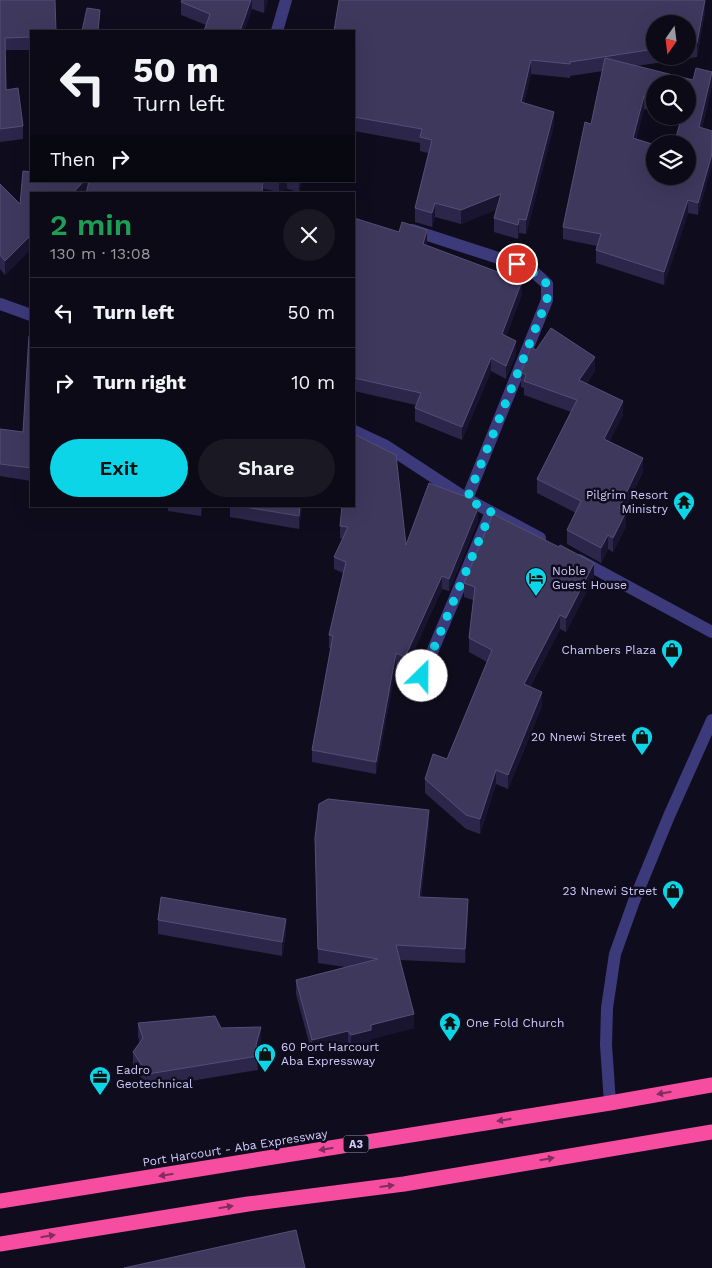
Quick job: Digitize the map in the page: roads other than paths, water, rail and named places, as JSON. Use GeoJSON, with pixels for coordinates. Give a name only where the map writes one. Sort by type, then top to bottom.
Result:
{"type":"FeatureCollection","features":[{"type":"Feature","properties":{"kind":"highway","name":"Port Harcourt - Aba Expressway"},"geometry":{"type":"LineString","coordinates":[[0,1202],[610,1103],[711,1084]]}},
{"type":"Feature","properties":{"kind":"highway"},"geometry":{"type":"LineString","coordinates":[[0,1244],[248,1204],[404,1184],[712,1132]]}},
{"type":"Feature","properties":{"kind":"street"},"geometry":{"type":"LineString","coordinates":[[277,30],[286,0]]}},
{"type":"Feature","properties":{"kind":"street"},"geometry":{"type":"LineString","coordinates":[[408,228],[517,264],[536,274],[547,284],[547,300],[467,499]]}},
{"type":"Feature","properties":{"kind":"street"},"geometry":{"type":"LineString","coordinates":[[0,304],[30,314]]}},
{"type":"Feature","properties":{"kind":"street"},"geometry":{"type":"LineString","coordinates":[[355,431],[386,446],[467,499],[550,544]]}},
{"type":"Feature","properties":{"kind":"street"},"geometry":{"type":"LineString","coordinates":[[422,676],[491,512]]}},
{"type":"Feature","properties":{"kind":"street"},"geometry":{"type":"LineString","coordinates":[[567,553],[712,632]]}},
{"type":"Feature","properties":{"kind":"street"},"geometry":{"type":"LineString","coordinates":[[610,1103],[606,1045],[607,1008],[615,954],[634,901],[669,816],[712,720]]}},
{"type":"Feature","properties":{"kind":"place","name":"Pilgrim Resort Ministry"},"geometry":{"type":"Point","coordinates":[684,521]}},
{"type":"Feature","properties":{"kind":"place","name":"Noble Guest House"},"geometry":{"type":"Point","coordinates":[536,597]}},
{"type":"Feature","properties":{"kind":"place","name":"Chambers Plaza"},"geometry":{"type":"Point","coordinates":[672,669]}},
{"type":"Feature","properties":{"kind":"place","name":"20 Nnewi Street"},"geometry":{"type":"Point","coordinates":[642,756]}},
{"type":"Feature","properties":{"kind":"place","name":"23 Nnewi Street"},"geometry":{"type":"Point","coordinates":[673,910]}},
{"type":"Feature","properties":{"kind":"place","name":"One Fold Church"},"geometry":{"type":"Point","coordinates":[450,1042]}},
{"type":"Feature","properties":{"kind":"place","name":"60 Port Harcourt Aba Expressway"},"geometry":{"type":"Point","coordinates":[265,1073]}},
{"type":"Feature","properties":{"kind":"place","name":"Eadro Geotechnical"},"geometry":{"type":"Point","coordinates":[100,1096]}}]}
